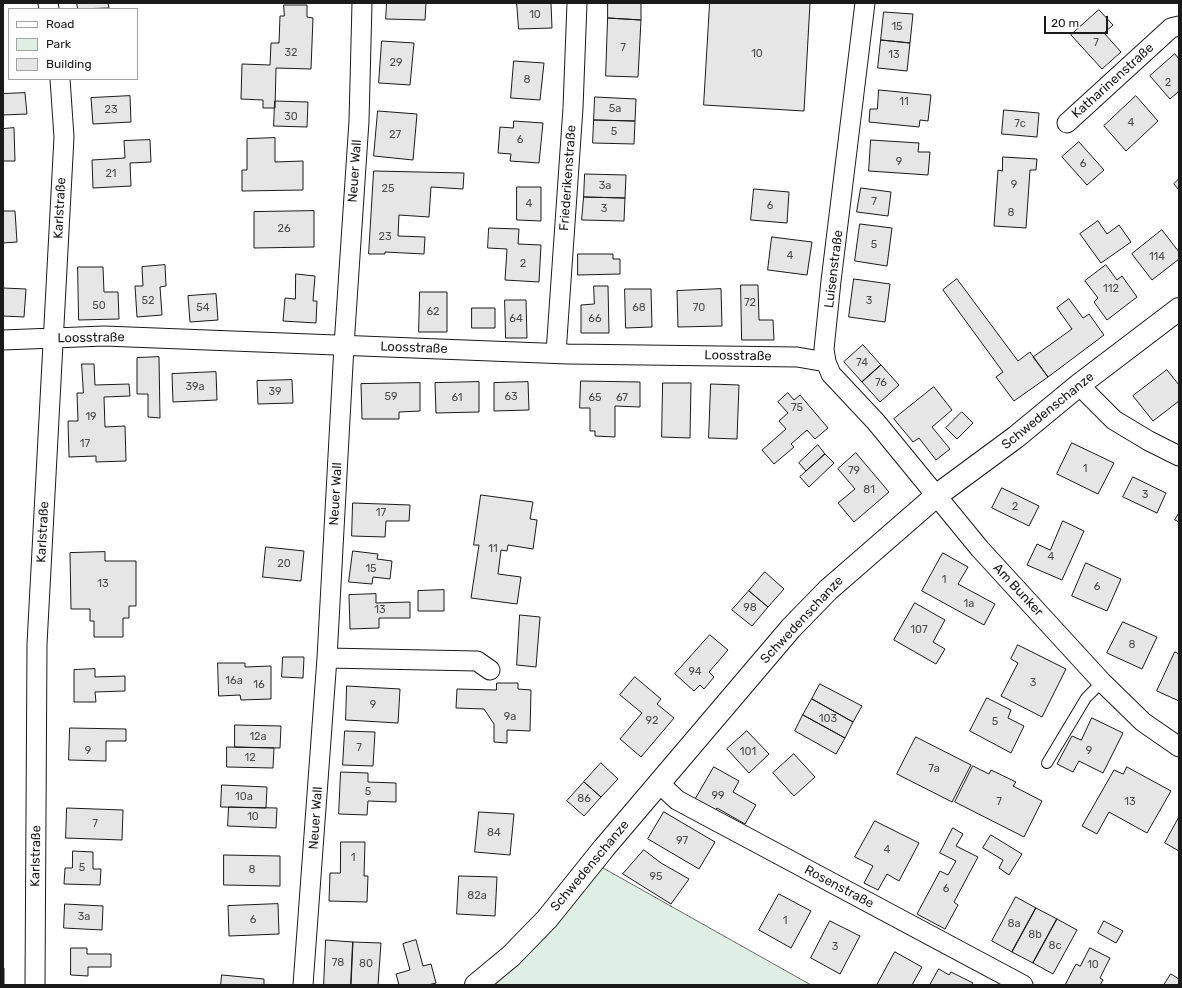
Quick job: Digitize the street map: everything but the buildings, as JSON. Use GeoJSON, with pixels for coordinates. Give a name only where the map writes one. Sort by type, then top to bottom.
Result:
{"type":"FeatureCollection","features":[{"type":"Feature","properties":{"kind":"street","name":"Neuer Wall"},"geometry":{"type":"LineString","coordinates":[[303,985],[327,658],[344,346],[359,121],[362,3]]}},
{"type":"Feature","properties":{"kind":"street","name":"Friederikenstraße"},"geometry":{"type":"LineString","coordinates":[[556,353],[573,108],[577,3]]}},
{"type":"Feature","properties":{"kind":"street","name":"Luisenstraße"},"geometry":{"type":"LineString","coordinates":[[865,3],[824,349],[826,362],[831,374],[876,422],[936,496]]}},
{"type":"Feature","properties":{"kind":"street","name":"Katharinenstraße"},"geometry":{"type":"LineString","coordinates":[[1067,123],[1171,28],[1179,26]]}},
{"type":"Feature","properties":{"kind":"street","name":"Karlstraße"},"geometry":{"type":"LineString","coordinates":[[35,985],[37,644],[64,137],[60,80]]}},
{"type":"Feature","properties":{"kind":"street","name":"Schwedenschanze"},"geometry":{"type":"LineString","coordinates":[[476,985],[511,956],[546,919],[791,628],[828,590],[936,496],[1016,437],[1079,385],[1179,309]]}},
{"type":"Feature","properties":{"kind":"street","name":"Loosstraße"},"geometry":{"type":"LineString","coordinates":[[3,340],[104,336],[556,353],[797,356],[826,362]]}},
{"type":"Feature","properties":{"kind":"street"},"geometry":{"type":"LineString","coordinates":[[1079,385],[1114,420],[1149,441],[1179,456]]}},
{"type":"Feature","properties":{"kind":"street","name":"Am Bunker"},"geometry":{"type":"LineString","coordinates":[[936,496],[980,549],[1102,682],[1143,722],[1179,748]]}},
{"type":"Feature","properties":{"kind":"street"},"geometry":{"type":"LineString","coordinates":[[327,658],[477,661],[490,670]]}},
{"type":"Feature","properties":{"kind":"street","name":"Rosenstraße"},"geometry":{"type":"LineString","coordinates":[[659,783],[677,800],[1023,985]]}},
{"type":"Feature","properties":{"kind":"lane"},"geometry":{"type":"LineString","coordinates":[[1047,763],[1086,698],[1102,682]]}},
{"type":"Feature","properties":{"kind":"green space"},"geometry":{"type":"Polygon","coordinates":[[[596,864],[811,985],[477,985],[596,864]]]}}]}
